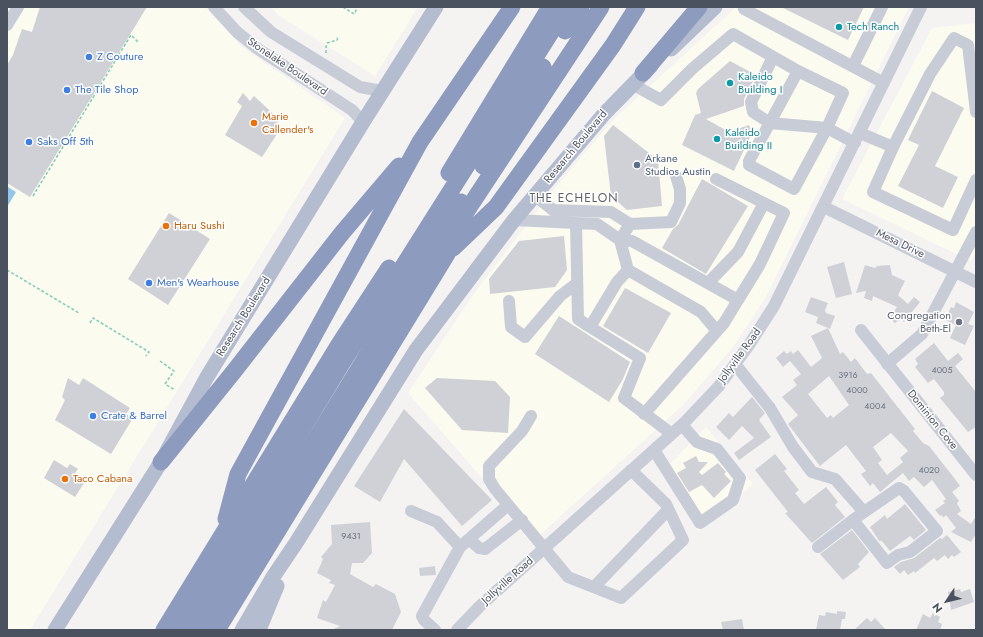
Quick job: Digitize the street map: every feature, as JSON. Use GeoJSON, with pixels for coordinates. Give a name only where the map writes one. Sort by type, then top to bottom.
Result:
{"type":"FeatureCollection","features":[{"type":"Feature","properties":{"kind":"highway"},"geometry":{"type":"LineString","coordinates":[[220,538],[238,474],[420,142],[512,7]]}},
{"type":"Feature","properties":{"kind":"highway"},"geometry":{"type":"LineString","coordinates":[[164,630],[340,343],[431,203],[562,13],[580,7]]}},
{"type":"Feature","properties":{"kind":"highway"},"geometry":{"type":"LineString","coordinates":[[217,630],[447,254],[466,212],[601,7]]}},
{"type":"Feature","properties":{"kind":"highway"},"geometry":{"type":"LineString","coordinates":[[447,254],[496,207],[613,45],[637,7]]}},
{"type":"Feature","properties":{"kind":"highway"},"geometry":{"type":"LineString","coordinates":[[637,79],[699,7]]}},
{"type":"Feature","properties":{"kind":"highway"},"geometry":{"type":"LineString","coordinates":[[180,630],[342,363],[562,13]]}},
{"type":"Feature","properties":{"kind":"highway"},"geometry":{"type":"LineString","coordinates":[[199,630],[562,13]]}},
{"type":"Feature","properties":{"kind":"highway"},"geometry":{"type":"LineString","coordinates":[[161,462],[231,376],[342,233],[420,142]]}},
{"type":"Feature","properties":{"kind":"main road","name":"Research Boulevard"},"geometry":{"type":"LineString","coordinates":[[55,630],[161,462],[207,377],[363,122],[436,7]]}},
{"type":"Feature","properties":{"kind":"main road","name":"Research Boulevard"},"geometry":{"type":"LineString","coordinates":[[242,630],[273,576],[296,543],[416,350],[514,220],[536,196],[604,114],[637,79],[697,26],[715,7]]}},
{"type":"Feature","properties":{"kind":"main road","name":"Research Boulevard"},"geometry":{"type":"LineString","coordinates":[[259,630],[296,543]]}},
{"type":"Feature","properties":{"kind":"street"},"geometry":{"type":"LineString","coordinates":[[7,25],[18,7]]}},
{"type":"Feature","properties":{"kind":"street","name":"Stonelake Boulevard"},"geometry":{"type":"LineString","coordinates":[[214,7],[237,32],[258,49],[352,110],[363,122]]}},
{"type":"Feature","properties":{"kind":"street","name":"Stonelake Boulevard"},"geometry":{"type":"LineString","coordinates":[[244,7],[271,32],[360,87],[382,92]]}},
{"type":"Feature","properties":{"kind":"street"},"geometry":{"type":"LineString","coordinates":[[745,7],[744,9],[884,83]]}},
{"type":"Feature","properties":{"kind":"street"},"geometry":{"type":"LineString","coordinates":[[853,66],[882,7]]}},
{"type":"Feature","properties":{"kind":"street","name":"Jollyville Road"},"geometry":{"type":"LineString","coordinates":[[457,630],[481,605],[682,425],[718,386],[735,364],[774,306],[858,138],[921,7]]}},
{"type":"Feature","properties":{"kind":"street"},"geometry":{"type":"LineString","coordinates":[[637,79],[660,100],[692,69],[733,34],[798,71],[843,93],[828,128],[794,189],[749,165],[749,160],[798,71]]}},
{"type":"Feature","properties":{"kind":"street"},"geometry":{"type":"LineString","coordinates":[[976,112],[968,45],[954,38],[930,74],[893,147],[873,192],[953,230],[976,180]]}},
{"type":"Feature","properties":{"kind":"street"},"geometry":{"type":"LineString","coordinates":[[773,57],[751,102],[753,112],[770,123],[828,128],[893,147]]}},
{"type":"Feature","properties":{"kind":"street"},"geometry":{"type":"LineString","coordinates":[[536,196],[553,210],[611,212],[630,224],[671,222],[680,203],[680,189],[676,176]]}},
{"type":"Feature","properties":{"kind":"street"},"geometry":{"type":"LineString","coordinates":[[644,414],[717,331],[760,264],[784,213],[716,179]]}},
{"type":"Feature","properties":{"kind":"street"},"geometry":{"type":"LineString","coordinates":[[708,283],[738,252],[764,203]]}},
{"type":"Feature","properties":{"kind":"street","name":"Mesa Drive"},"geometry":{"type":"LineString","coordinates":[[824,207],[976,282]]}},
{"type":"Feature","properties":{"kind":"street"},"geometry":{"type":"LineString","coordinates":[[514,220],[597,224],[620,240],[632,241],[738,300]]}},
{"type":"Feature","properties":{"kind":"street"},"geometry":{"type":"LineString","coordinates":[[576,223],[576,284],[578,319],[640,358],[624,398],[672,434]]}},
{"type":"Feature","properties":{"kind":"street"},"geometry":{"type":"LineString","coordinates":[[630,224],[620,240],[628,270],[700,312],[717,331]]}},
{"type":"Feature","properties":{"kind":"street"},"geometry":{"type":"LineString","coordinates":[[887,364],[922,334],[976,232]]}},
{"type":"Feature","properties":{"kind":"street"},"geometry":{"type":"LineString","coordinates":[[590,326],[617,282],[628,270]]}},
{"type":"Feature","properties":{"kind":"street"},"geometry":{"type":"LineString","coordinates":[[509,301],[511,327],[525,337],[560,296],[576,284]]}},
{"type":"Feature","properties":{"kind":"street","name":"Dominion Cove"},"geometry":{"type":"LineString","coordinates":[[861,330],[976,475]]}},
{"type":"Feature","properties":{"kind":"street"},"geometry":{"type":"LineString","coordinates":[[735,364],[770,408],[793,447],[812,472],[835,479],[864,512]]}},
{"type":"Feature","properties":{"kind":"street"},"geometry":{"type":"LineString","coordinates":[[531,416],[522,431],[489,466],[489,479],[495,489],[568,577],[621,598],[682,540],[666,504],[631,470]]}},
{"type":"Feature","properties":{"kind":"street"},"geometry":{"type":"LineString","coordinates":[[654,450],[700,523],[733,500],[740,478],[717,449],[697,442],[682,425]]}},
{"type":"Feature","properties":{"kind":"street"},"geometry":{"type":"LineString","coordinates":[[818,547],[853,520],[899,488],[904,491],[937,531],[910,552],[898,555],[887,563],[853,520]]}},
{"type":"Feature","properties":{"kind":"street"},"geometry":{"type":"LineString","coordinates":[[435,630],[424,620],[422,616],[429,602],[464,543],[508,505]]}},
{"type":"Feature","properties":{"kind":"street"},"geometry":{"type":"LineString","coordinates":[[594,587],[668,510]]}},
{"type":"Feature","properties":{"kind":"street"},"geometry":{"type":"LineString","coordinates":[[411,511],[437,522],[464,543],[485,549],[522,520]]}},
{"type":"Feature","properties":{"kind":"path"},"geometry":{"type":"LineString","coordinates":[[343,7],[354,14],[358,7]]}},
{"type":"Feature","properties":{"kind":"path"},"geometry":{"type":"LineString","coordinates":[[33,196],[131,35],[139,42]]}},
{"type":"Feature","properties":{"kind":"path"},"geometry":{"type":"LineString","coordinates":[[327,55],[327,43],[336,40],[338,36]]}},
{"type":"Feature","properties":{"kind":"path"},"geometry":{"type":"LineString","coordinates":[[7,270],[79,313]]}},
{"type":"Feature","properties":{"kind":"path"},"geometry":{"type":"LineString","coordinates":[[90,323],[93,318],[149,352],[146,356]]}},
{"type":"Feature","properties":{"kind":"path"},"geometry":{"type":"LineString","coordinates":[[160,361],[174,371],[165,384],[175,390]]}},
{"type":"Feature","properties":{"kind":"shaded area"},"geometry":{"type":"Polygon","coordinates":[[[7,7],[205,7],[242,47],[345,118],[30,630],[7,630],[7,7]]]}},
{"type":"Feature","properties":{"kind":"shaded area"},"geometry":{"type":"Polygon","coordinates":[[[271,7],[418,7],[375,76],[278,15],[271,7]]]}},
{"type":"Feature","properties":{"kind":"shaded area"},"geometry":{"type":"Polygon","coordinates":[[[736,7],[909,7],[766,297],[733,347],[684,404],[531,543],[490,493],[482,478],[408,393],[473,295],[555,188],[614,119],[736,7]]]}},
{"type":"Feature","properties":{"kind":"shaded area"},"geometry":{"type":"Polygon","coordinates":[[[976,23],[976,251],[971,261],[842,199],[932,28],[976,23]]]}},
{"type":"Feature","properties":{"kind":"shaded area"},"geometry":{"type":"Polygon","coordinates":[[[706,427],[753,484],[698,531],[662,472],[706,427]]]}},
{"type":"Feature","properties":{"kind":"water"},"geometry":{"type":"Polygon","coordinates":[[[8,187],[16,192],[7,207],[7,189],[8,187]]]}},
{"type":"Feature","properties":{"kind":"building"},"geometry":{"type":"Polygon","coordinates":[[[40,7],[147,7],[30,197],[7,183],[7,65],[13,55],[22,29],[32,32],[40,7]]]}},
{"type":"Feature","properties":{"kind":"building","name":"Tech Ranch"},"geometry":{"type":"Polygon","coordinates":[[[781,7],[864,7],[848,40],[781,7]]]}},
{"type":"Feature","properties":{"kind":"building"},"geometry":{"type":"Polygon","coordinates":[[[730,61],[756,75],[744,99],[744,106],[706,119],[729,132],[749,125],[752,133],[734,171],[682,145],[695,115],[701,113],[696,93],[698,89],[730,61]]]}},
{"type":"Feature","properties":{"kind":"building"},"geometry":{"type":"Polygon","coordinates":[[[932,91],[964,108],[935,166],[958,177],[943,208],[898,186],[919,145],[908,140],[932,91]]]}},
{"type":"Feature","properties":{"kind":"building","name":"Marie Callender's"},"geometry":{"type":"Polygon","coordinates":[[[243,93],[250,101],[254,96],[280,120],[274,126],[279,131],[262,157],[225,135],[242,106],[237,102],[243,93]]]}},
{"type":"Feature","properties":{"kind":"building"},"geometry":{"type":"Polygon","coordinates":[[[613,125],[658,160],[662,206],[627,210],[611,196],[604,136],[613,125]]]}},
{"type":"Feature","properties":{"kind":"building"},"geometry":{"type":"Polygon","coordinates":[[[702,179],[748,206],[706,274],[662,248],[673,229],[678,225],[702,179]]]}},
{"type":"Feature","properties":{"kind":"building"},"geometry":{"type":"Polygon","coordinates":[[[169,213],[210,239],[168,305],[128,279],[169,213]]]}},
{"type":"Feature","properties":{"kind":"building"},"geometry":{"type":"Polygon","coordinates":[[[564,236],[567,270],[555,287],[490,294],[489,279],[519,241],[564,236]]]}},
{"type":"Feature","properties":{"kind":"building"},"geometry":{"type":"Polygon","coordinates":[[[844,262],[852,294],[836,298],[827,267],[844,262]]]}},
{"type":"Feature","properties":{"kind":"building"},"geometry":{"type":"Polygon","coordinates":[[[865,265],[875,268],[877,266],[890,265],[892,275],[905,281],[898,295],[908,304],[914,297],[920,302],[904,322],[901,319],[895,323],[889,318],[897,307],[873,296],[872,301],[864,298],[866,291],[856,293],[865,265]]]}},
{"type":"Feature","properties":{"kind":"building"},"geometry":{"type":"Polygon","coordinates":[[[625,288],[671,313],[648,353],[603,326],[625,288]]]}},
{"type":"Feature","properties":{"kind":"building"},"geometry":{"type":"Polygon","coordinates":[[[811,297],[828,303],[825,310],[826,313],[835,316],[830,329],[816,323],[818,317],[805,312],[811,297]]]}},
{"type":"Feature","properties":{"kind":"building","name":"Congregation Beth-El"},"geometry":{"type":"Polygon","coordinates":[[[956,302],[974,312],[968,324],[974,326],[965,345],[950,338],[956,325],[945,320],[951,307],[954,308],[956,302]]]}},
{"type":"Feature","properties":{"kind":"building"},"geometry":{"type":"Polygon","coordinates":[[[559,316],[630,362],[623,379],[609,402],[535,354],[559,316]]]}},
{"type":"Feature","properties":{"kind":"building"},"geometry":{"type":"Polygon","coordinates":[[[828,328],[840,354],[843,352],[851,362],[855,358],[867,374],[871,373],[915,429],[913,431],[923,443],[929,446],[955,479],[960,486],[952,492],[959,501],[957,503],[961,511],[957,514],[971,524],[976,516],[976,534],[971,542],[951,532],[956,528],[946,515],[943,518],[942,515],[940,516],[935,510],[945,503],[943,501],[946,499],[932,480],[924,487],[914,477],[909,481],[903,473],[880,492],[873,483],[870,486],[861,474],[866,471],[846,445],[820,466],[788,424],[798,415],[782,397],[797,385],[793,380],[801,374],[790,361],[783,367],[776,358],[784,351],[787,354],[791,351],[793,354],[798,350],[811,367],[822,358],[811,336],[828,328]],[[829,376],[808,394],[827,418],[831,415],[833,418],[849,405],[829,376]],[[891,433],[873,447],[882,460],[878,463],[887,475],[903,462],[900,458],[908,451],[891,433]]]}},
{"type":"Feature","properties":{"kind":"building"},"geometry":{"type":"Polygon","coordinates":[[[934,343],[948,361],[958,353],[963,359],[955,366],[976,392],[976,427],[968,432],[940,398],[944,395],[944,392],[934,379],[928,383],[915,367],[918,364],[915,359],[934,343]]]}},
{"type":"Feature","properties":{"kind":"building","name":"Crate & Barrel"},"geometry":{"type":"Polygon","coordinates":[[[68,378],[79,385],[83,378],[130,408],[126,414],[133,418],[111,454],[55,420],[65,400],[62,397],[68,378]]]}},
{"type":"Feature","properties":{"kind":"building"},"geometry":{"type":"Polygon","coordinates":[[[437,378],[495,381],[510,397],[508,433],[462,430],[425,388],[437,378]]]}},
{"type":"Feature","properties":{"kind":"building"},"geometry":{"type":"Polygon","coordinates":[[[752,397],[765,413],[759,420],[771,437],[739,460],[734,453],[754,438],[742,426],[729,440],[716,427],[729,413],[733,417],[752,397]]]}},
{"type":"Feature","properties":{"kind":"building"},"geometry":{"type":"Polygon","coordinates":[[[404,409],[492,500],[462,526],[404,459],[380,502],[354,486],[404,409]]]}},
{"type":"Feature","properties":{"kind":"building"},"geometry":{"type":"Polygon","coordinates":[[[775,454],[787,469],[784,471],[799,490],[795,493],[804,504],[826,487],[838,502],[835,505],[845,517],[812,543],[785,513],[788,512],[755,470],[775,454]]]}},
{"type":"Feature","properties":{"kind":"building"},"geometry":{"type":"Polygon","coordinates":[[[696,456],[699,462],[708,462],[699,472],[702,475],[718,463],[726,472],[724,474],[731,481],[714,498],[702,485],[689,492],[677,473],[686,468],[683,463],[696,456]]]}},
{"type":"Feature","properties":{"kind":"building","name":"Taco Cabana"},"geometry":{"type":"Polygon","coordinates":[[[54,460],[67,468],[70,464],[78,469],[75,473],[86,480],[75,497],[44,478],[54,460]]]}},
{"type":"Feature","properties":{"kind":"building"},"geometry":{"type":"Polygon","coordinates":[[[905,504],[926,530],[914,540],[910,536],[890,551],[881,540],[880,542],[870,527],[885,515],[887,519],[905,504]]]}},
{"type":"Feature","properties":{"kind":"building"},"geometry":{"type":"Polygon","coordinates":[[[370,522],[372,553],[363,563],[352,563],[350,574],[373,587],[376,584],[395,594],[401,612],[392,630],[332,630],[340,626],[317,618],[323,600],[326,602],[335,585],[329,583],[331,580],[317,573],[323,559],[321,557],[332,544],[331,525],[370,522]]]}},
{"type":"Feature","properties":{"kind":"building"},"geometry":{"type":"Polygon","coordinates":[[[852,530],[869,552],[858,564],[860,567],[843,580],[820,554],[852,530]]]}},
{"type":"Feature","properties":{"kind":"building"},"geometry":{"type":"Polygon","coordinates":[[[947,535],[961,552],[954,557],[952,555],[948,559],[945,555],[937,561],[934,558],[915,573],[914,571],[908,575],[904,570],[900,574],[894,567],[901,562],[914,558],[940,538],[942,539],[947,535]]]}},
{"type":"Feature","properties":{"kind":"building"},"geometry":{"type":"Polygon","coordinates":[[[435,566],[436,575],[420,576],[419,568],[435,566]]]}},
{"type":"Feature","properties":{"kind":"building"},"geometry":{"type":"Polygon","coordinates":[[[960,589],[961,592],[970,589],[974,602],[951,610],[948,592],[960,589]]]}},
{"type":"Feature","properties":{"kind":"building"},"geometry":{"type":"Polygon","coordinates":[[[837,611],[846,612],[845,619],[842,619],[840,630],[816,630],[819,615],[825,616],[826,612],[837,614],[837,611]]]}},
{"type":"Feature","properties":{"kind":"building"},"geometry":{"type":"Polygon","coordinates":[[[933,613],[940,617],[938,622],[942,624],[940,630],[916,630],[923,614],[930,618],[933,613]]]}},
{"type":"Feature","properties":{"kind":"building"},"geometry":{"type":"Polygon","coordinates":[[[867,618],[871,622],[875,618],[886,630],[854,630],[867,618]]]}},
{"type":"Feature","properties":{"kind":"building"},"geometry":{"type":"Polygon","coordinates":[[[742,619],[744,630],[723,630],[721,622],[742,619]]]}},
{"type":"Feature","properties":{"kind":"place","name":"Tech Ranch"},"geometry":{"type":"Point","coordinates":[839,27]}},
{"type":"Feature","properties":{"kind":"place","name":"Z Couture"},"geometry":{"type":"Point","coordinates":[89,57]}},
{"type":"Feature","properties":{"kind":"place","name":"Kaleido Building I"},"geometry":{"type":"Point","coordinates":[730,83]}},
{"type":"Feature","properties":{"kind":"place","name":"The Tile Shop"},"geometry":{"type":"Point","coordinates":[67,90]}},
{"type":"Feature","properties":{"kind":"place","name":"Marie Callender's"},"geometry":{"type":"Point","coordinates":[254,123]}},
{"type":"Feature","properties":{"kind":"place","name":"Kaleido Building II"},"geometry":{"type":"Point","coordinates":[717,139]}},
{"type":"Feature","properties":{"kind":"place","name":"Saks Off 5th"},"geometry":{"type":"Point","coordinates":[29,142]}},
{"type":"Feature","properties":{"kind":"place","name":"Arkane Studios Austin"},"geometry":{"type":"Point","coordinates":[637,165]}},
{"type":"Feature","properties":{"kind":"place","name":"Haru Sushi"},"geometry":{"type":"Point","coordinates":[166,226]}},
{"type":"Feature","properties":{"kind":"place","name":"Men's Wearhouse"},"geometry":{"type":"Point","coordinates":[149,283]}},
{"type":"Feature","properties":{"kind":"place","name":"Congregation Beth-El"},"geometry":{"type":"Point","coordinates":[959,322]}},
{"type":"Feature","properties":{"kind":"place","name":"Crate & Barrel"},"geometry":{"type":"Point","coordinates":[93,416]}},
{"type":"Feature","properties":{"kind":"place","name":"Taco Cabana"},"geometry":{"type":"Point","coordinates":[65,479]}},
{"type":"Feature","properties":{"kind":"district","name":"THE ECHELON"},"geometry":{"type":"Point","coordinates":[574,199]}}]}
